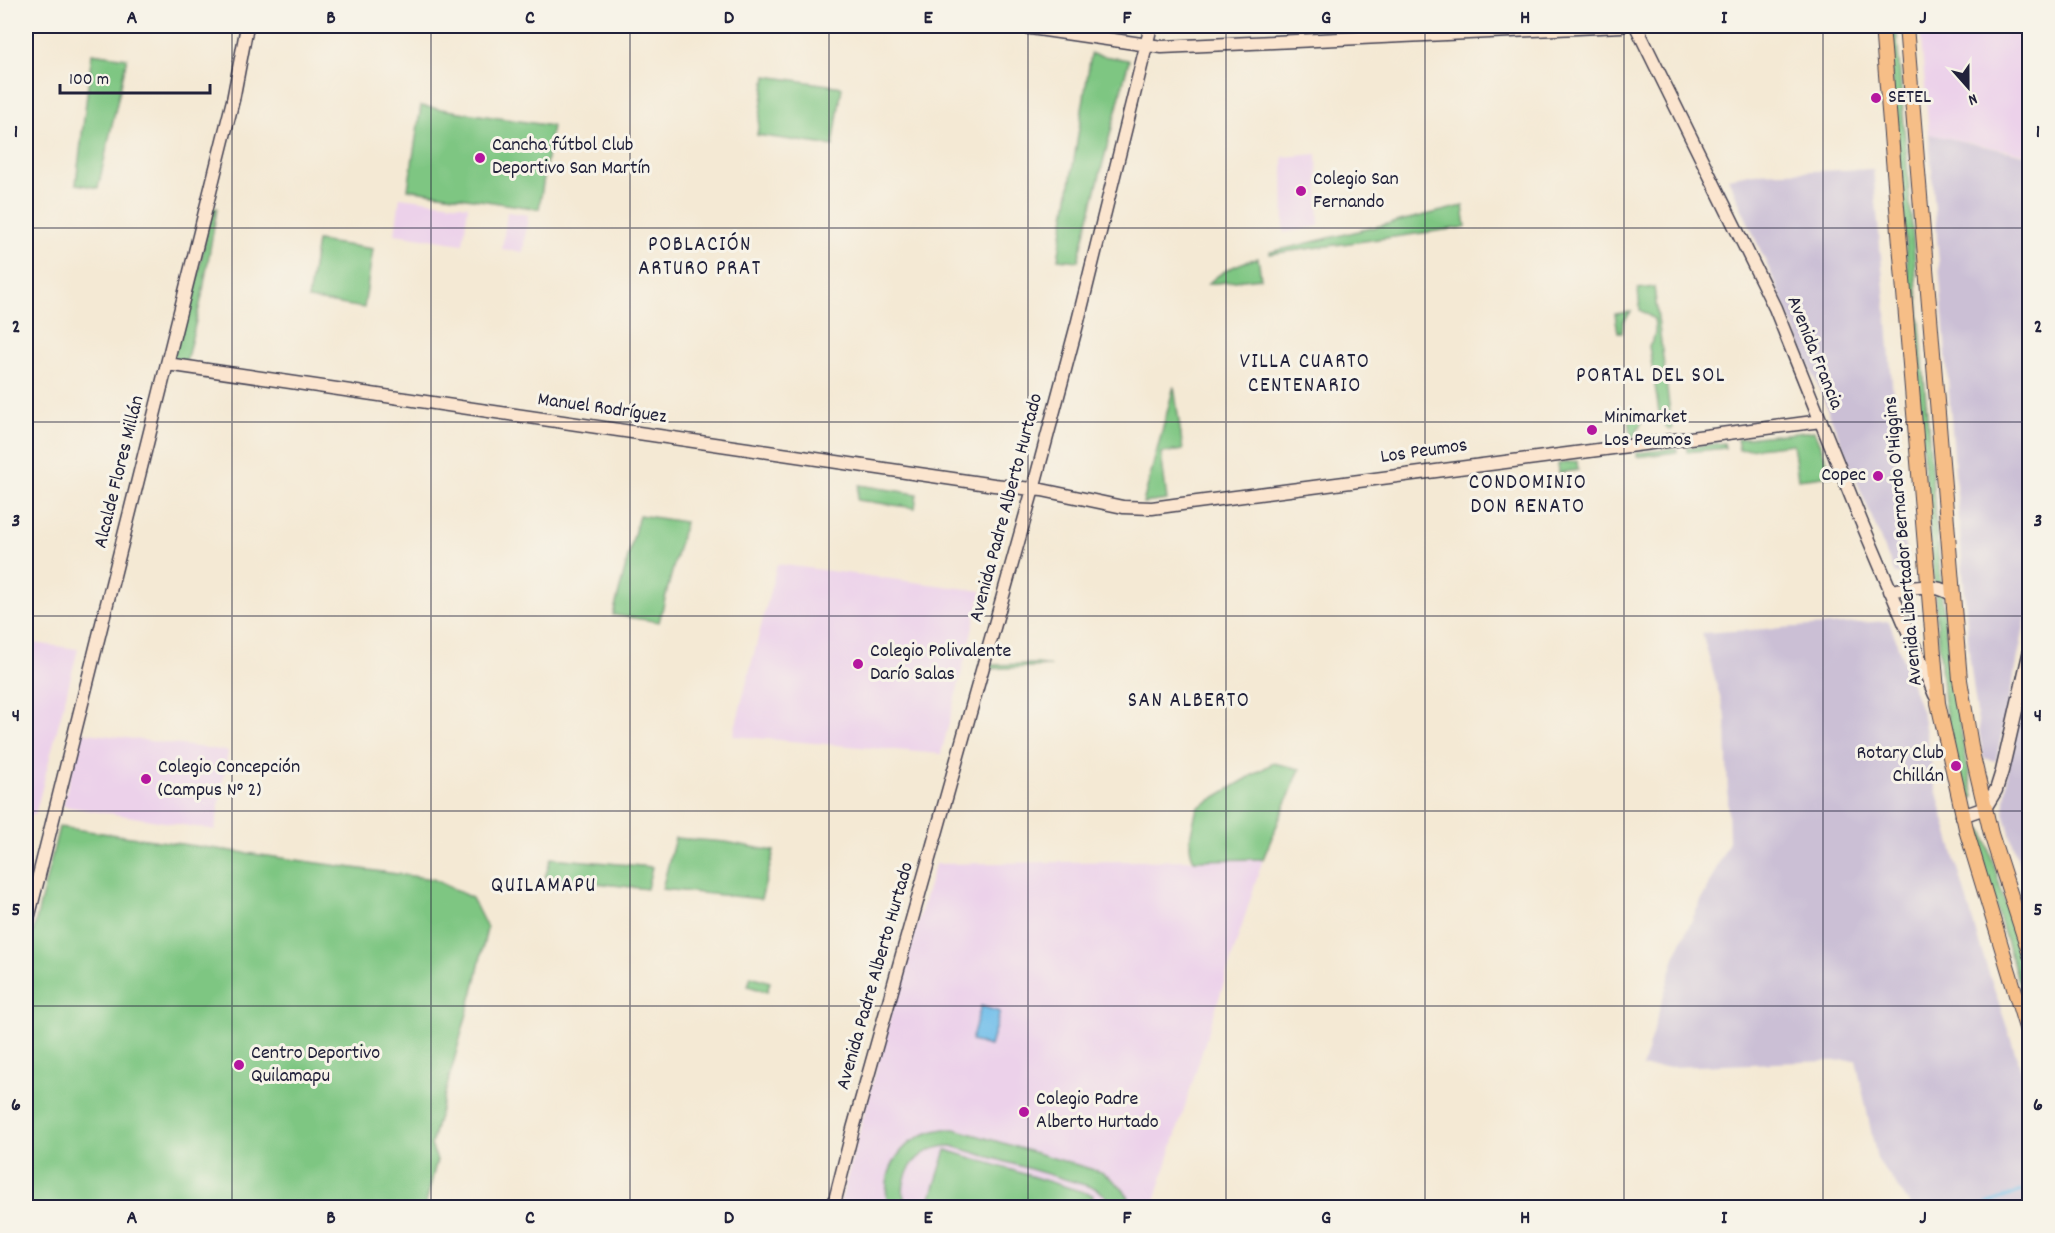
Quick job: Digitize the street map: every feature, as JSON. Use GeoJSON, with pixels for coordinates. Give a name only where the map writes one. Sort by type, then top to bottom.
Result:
{"type":"FeatureCollection","features":[{"type":"Feature","properties":{"kind":"main road","name":"Avenida Libertador Bernardo O'Higgins"},"geometry":{"type":"LineString","coordinates":[[1882,26],[1938,703],[1962,816],[2030,1041]]}},
{"type":"Feature","properties":{"kind":"main road"},"geometry":{"type":"LineString","coordinates":[[1906,26],[1951,594],[1960,680],[1985,808],[2001,869],[2030,955]]}},
{"type":"Feature","properties":{"kind":"main road"},"geometry":{"type":"LineString","coordinates":[[1905,313],[1916,317],[1929,314]]}},
{"type":"Feature","properties":{"kind":"street","name":"Alcalde Flores Millán"},"geometry":{"type":"LineString","coordinates":[[26,927],[233,100],[247,26]]}},
{"type":"Feature","properties":{"kind":"street"},"geometry":{"type":"LineString","coordinates":[[1017,26],[1162,47],[1622,26]]}},
{"type":"Feature","properties":{"kind":"street","name":"Avenida Padre Alberto Hurtado"},"geometry":{"type":"LineString","coordinates":[[833,1208],[856,1118],[1033,489],[1078,321],[1151,26]]}},
{"type":"Feature","properties":{"kind":"street","name":"Avenida Francia"},"geometry":{"type":"LineString","coordinates":[[1636,26],[1759,273],[1938,703]]}},
{"type":"Feature","properties":{"kind":"street","name":"Manuel Rodríguez"},"geometry":{"type":"LineString","coordinates":[[167,364],[527,418],[1033,489]]}},
{"type":"Feature","properties":{"kind":"street","name":"Los Peumos"},"geometry":{"type":"LineString","coordinates":[[1033,489],[1123,507],[1152,508],[1821,421]]}},
{"type":"Feature","properties":{"kind":"street"},"geometry":{"type":"LineString","coordinates":[[1890,591],[1927,586],[1936,587],[1951,594]]}},
{"type":"Feature","properties":{"kind":"street"},"geometry":{"type":"LineString","coordinates":[[1962,816],[1985,808],[2000,781],[2030,650]]}},
{"type":"Feature","properties":{"kind":"shaded area"},"geometry":{"type":"Polygon","coordinates":[[[1920,26],[2029,26],[2029,155],[1929,134],[1920,26]]]}},
{"type":"Feature","properties":{"kind":"shaded area"},"geometry":{"type":"Polygon","coordinates":[[[1929,134],[2029,156],[2029,604],[1996,761],[1983,758],[1970,662],[1929,134]]]}},
{"type":"Feature","properties":{"kind":"shaded area","name":"Colegio San Fernando"},"geometry":{"type":"Polygon","coordinates":[[[1317,154],[1319,226],[1284,233],[1283,157],[1317,154]]]}},
{"type":"Feature","properties":{"kind":"shaded area"},"geometry":{"type":"Polygon","coordinates":[[[1873,169],[1908,574],[1895,574],[1781,296],[1728,178],[1755,173],[1873,169]]]}},
{"type":"Feature","properties":{"kind":"shaded area"},"geometry":{"type":"Polygon","coordinates":[[[400,197],[468,206],[463,244],[395,234],[400,197]]]}},
{"type":"Feature","properties":{"kind":"shaded area"},"geometry":{"type":"Polygon","coordinates":[[[507,212],[528,215],[523,252],[502,249],[507,212]]]}},
{"type":"Feature","properties":{"kind":"shaded area","name":"Colegio Polivalente Darío Salas"},"geometry":{"type":"Polygon","coordinates":[[[777,564],[982,591],[941,754],[733,736],[777,564]]]}},
{"type":"Feature","properties":{"kind":"shaded area"},"geometry":{"type":"Polygon","coordinates":[[[1889,621],[1923,716],[1936,789],[1949,837],[1979,943],[2029,1094],[2029,1207],[1912,1207],[1877,1159],[1856,1060],[1642,1068],[1677,951],[1729,842],[1726,718],[1702,633],[1889,621]]]}},
{"type":"Feature","properties":{"kind":"shaded area"},"geometry":{"type":"Polygon","coordinates":[[[26,642],[78,649],[35,815],[26,814],[26,642]]]}},
{"type":"Feature","properties":{"kind":"shaded area"},"geometry":{"type":"Polygon","coordinates":[[[2029,682],[2029,900],[2004,812],[2009,762],[2029,682]]]}},
{"type":"Feature","properties":{"kind":"shaded area","name":"Colegio Concepción (Campus N° 2)"},"geometry":{"type":"Polygon","coordinates":[[[80,732],[228,751],[215,830],[63,806],[80,732]]]}},
{"type":"Feature","properties":{"kind":"shaded area","name":"Colegio Padre Alberto Hurtado"},"geometry":{"type":"Polygon","coordinates":[[[1263,859],[1153,1207],[839,1208],[890,1017],[935,864],[1263,859]]]}},
{"type":"Feature","properties":{"kind":"green space"},"geometry":{"type":"Polygon","coordinates":[[[1887,26],[1896,26],[1941,590],[1955,694],[1974,797],[1963,801],[1944,701],[1887,26]]]}},
{"type":"Feature","properties":{"kind":"green space"},"geometry":{"type":"Polygon","coordinates":[[[92,53],[127,58],[98,188],[76,184],[92,53]]]}},
{"type":"Feature","properties":{"kind":"green space"},"geometry":{"type":"Polygon","coordinates":[[[1091,54],[1129,60],[1078,261],[1058,259],[1091,54]]]}},
{"type":"Feature","properties":{"kind":"green space"},"geometry":{"type":"Polygon","coordinates":[[[766,76],[842,87],[833,146],[757,135],[766,76]]]}},
{"type":"Feature","properties":{"kind":"green space","name":"Cancha fútbol Club Deportivo San Martín"},"geometry":{"type":"Polygon","coordinates":[[[421,106],[552,126],[539,209],[408,189],[421,106]]]}},
{"type":"Feature","properties":{"kind":"green space"},"geometry":{"type":"Polygon","coordinates":[[[1463,206],[1466,227],[1270,254],[1270,252],[1463,206]]]}},
{"type":"Feature","properties":{"kind":"green space"},"geometry":{"type":"Polygon","coordinates":[[[212,207],[217,208],[202,296],[186,362],[171,360],[194,295],[212,207]]]}},
{"type":"Feature","properties":{"kind":"green space"},"geometry":{"type":"Polygon","coordinates":[[[317,241],[373,249],[364,308],[308,299],[317,241]]]}},
{"type":"Feature","properties":{"kind":"green space"},"geometry":{"type":"Polygon","coordinates":[[[1258,258],[1261,278],[1208,284],[1231,268],[1258,258]]]}},
{"type":"Feature","properties":{"kind":"green space"},"geometry":{"type":"Polygon","coordinates":[[[1654,287],[1672,429],[1669,430],[1660,419],[1649,346],[1655,333],[1654,319],[1640,310],[1638,289],[1654,287]]]}},
{"type":"Feature","properties":{"kind":"green space"},"geometry":{"type":"Polygon","coordinates":[[[1631,312],[1623,322],[1622,332],[1618,332],[1615,314],[1631,312]]]}},
{"type":"Feature","properties":{"kind":"green space"},"geometry":{"type":"Polygon","coordinates":[[[1174,386],[1183,450],[1161,453],[1167,500],[1143,503],[1174,386]]]}},
{"type":"Feature","properties":{"kind":"green space"},"geometry":{"type":"Polygon","coordinates":[[[1642,413],[1643,420],[1634,437],[1631,438],[1629,415],[1642,413]]]}},
{"type":"Feature","properties":{"kind":"green space"},"geometry":{"type":"Polygon","coordinates":[[[1814,431],[1833,475],[1798,479],[1793,444],[1739,450],[1737,439],[1814,431]]]}},
{"type":"Feature","properties":{"kind":"green space"},"geometry":{"type":"Polygon","coordinates":[[[1724,443],[1725,448],[1687,452],[1687,447],[1724,443]]]}},
{"type":"Feature","properties":{"kind":"green space"},"geometry":{"type":"Polygon","coordinates":[[[1677,448],[1677,452],[1637,457],[1637,453],[1677,448]]]}},
{"type":"Feature","properties":{"kind":"green space"},"geometry":{"type":"Polygon","coordinates":[[[1577,461],[1578,470],[1559,473],[1558,464],[1577,461]]]}},
{"type":"Feature","properties":{"kind":"green space"},"geometry":{"type":"Polygon","coordinates":[[[859,485],[917,494],[915,508],[857,500],[859,485]]]}},
{"type":"Feature","properties":{"kind":"green space"},"geometry":{"type":"Polygon","coordinates":[[[639,515],[685,522],[659,622],[613,615],[639,515]]]}},
{"type":"Feature","properties":{"kind":"green space"},"geometry":{"type":"Polygon","coordinates":[[[987,665],[1051,666],[986,669],[987,665]]]}},
{"type":"Feature","properties":{"kind":"green space"},"geometry":{"type":"Polygon","coordinates":[[[1273,763],[1300,769],[1263,859],[1194,860],[1190,841],[1197,808],[1273,763]]]}},
{"type":"Feature","properties":{"kind":"green space","name":"Centro Deportivo Quilamapu"},"geometry":{"type":"Polygon","coordinates":[[[59,827],[433,879],[472,898],[487,928],[475,984],[431,1145],[437,1160],[425,1207],[26,1207],[26,961],[59,827]]]}},
{"type":"Feature","properties":{"kind":"green space"},"geometry":{"type":"Polygon","coordinates":[[[1979,830],[1984,833],[2029,981],[2029,1002],[2024,1000],[1974,833],[1979,830]]]}},
{"type":"Feature","properties":{"kind":"green space"},"geometry":{"type":"Polygon","coordinates":[[[675,838],[726,842],[774,851],[761,899],[662,889],[675,838]]]}},
{"type":"Feature","properties":{"kind":"green space"},"geometry":{"type":"Polygon","coordinates":[[[551,858],[652,867],[647,889],[545,877],[551,858]]]}},
{"type":"Feature","properties":{"kind":"green space"},"geometry":{"type":"Polygon","coordinates":[[[751,976],[770,982],[767,992],[748,986],[751,976]]]}},
{"type":"Feature","properties":{"kind":"green space","name":"Colegio Padre Alberto Hurtado"},"geometry":{"type":"Polygon","coordinates":[[[944,1129],[955,1129],[1101,1172],[1120,1187],[1134,1207],[1115,1207],[1095,1188],[952,1146],[940,1147],[920,1156],[907,1173],[903,1195],[906,1207],[888,1207],[886,1192],[888,1179],[898,1155],[917,1138],[944,1129]]]}},
{"type":"Feature","properties":{"kind":"green space"},"geometry":{"type":"Polygon","coordinates":[[[946,1150],[1093,1195],[1090,1207],[928,1207],[946,1150]]]}},
{"type":"Feature","properties":{"kind":"water"},"geometry":{"type":"Polygon","coordinates":[[[981,1006],[1000,1012],[990,1046],[971,1041],[981,1006]]]}},
{"type":"Feature","properties":{"kind":"waterway"},"geometry":{"type":"LineString","coordinates":[[1976,1208],[2030,1188]]}},
{"type":"Feature","properties":{"kind":"place","name":"SETEL"},"geometry":{"type":"Point","coordinates":[1876,98]}},
{"type":"Feature","properties":{"kind":"place","name":"Cancha fútbol Club Deportivo San Martín"},"geometry":{"type":"Point","coordinates":[480,158]}},
{"type":"Feature","properties":{"kind":"place","name":"Colegio San Fernando"},"geometry":{"type":"Point","coordinates":[1301,191]}},
{"type":"Feature","properties":{"kind":"place","name":"Minimarket Los Peumos"},"geometry":{"type":"Point","coordinates":[1592,430]}},
{"type":"Feature","properties":{"kind":"place","name":"Copec"},"geometry":{"type":"Point","coordinates":[1878,476]}},
{"type":"Feature","properties":{"kind":"place","name":"Colegio Polivalente Darío Salas"},"geometry":{"type":"Point","coordinates":[858,664]}},
{"type":"Feature","properties":{"kind":"place","name":"Rotary Club Chillán"},"geometry":{"type":"Point","coordinates":[1956,766]}},
{"type":"Feature","properties":{"kind":"place","name":"Colegio Concepción (Campus N° 2)"},"geometry":{"type":"Point","coordinates":[146,779]}},
{"type":"Feature","properties":{"kind":"place","name":"Centro Deportivo Quilamapu"},"geometry":{"type":"Point","coordinates":[239,1065]}},
{"type":"Feature","properties":{"kind":"place","name":"Colegio Padre Alberto Hurtado"},"geometry":{"type":"Point","coordinates":[1024,1112]}},
{"type":"Feature","properties":{"kind":"district","name":"POBLACIÓN ARTURO PRAT"},"geometry":{"type":"Point","coordinates":[700,258]}},
{"type":"Feature","properties":{"kind":"district","name":"VILLA CUARTO CENTENARIO"},"geometry":{"type":"Point","coordinates":[1305,375]}},
{"type":"Feature","properties":{"kind":"district","name":"PORTAL DEL SOL"},"geometry":{"type":"Point","coordinates":[1651,377]}},
{"type":"Feature","properties":{"kind":"district","name":"CONDOMINIO DON RENATO"},"geometry":{"type":"Point","coordinates":[1528,496]}},
{"type":"Feature","properties":{"kind":"district","name":"SAN ALBERTO"},"geometry":{"type":"Point","coordinates":[1189,702]}},
{"type":"Feature","properties":{"kind":"district","name":"QUILAMAPU"},"geometry":{"type":"Point","coordinates":[544,887]}}]}
